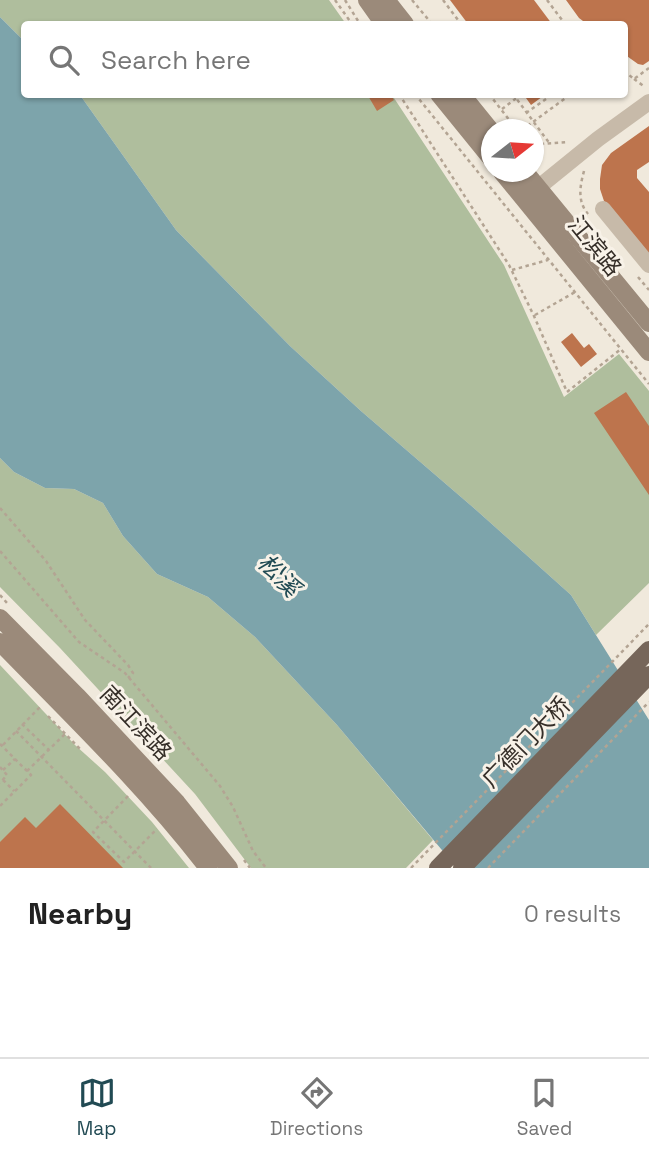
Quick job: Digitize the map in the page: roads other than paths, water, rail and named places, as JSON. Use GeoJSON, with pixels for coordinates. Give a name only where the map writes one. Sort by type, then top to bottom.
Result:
{"type":"FeatureCollection","features":[{"type":"Feature","properties":{"kind":"main road"},"geometry":{"type":"LineString","coordinates":[[367,0],[382,21]]}},
{"type":"Feature","properties":{"kind":"main road"},"geometry":{"type":"LineString","coordinates":[[386,0],[403,21]]}},
{"type":"Feature","properties":{"kind":"main road"},"geometry":{"type":"LineString","coordinates":[[442,98],[481,145]]}},
{"type":"Feature","properties":{"kind":"main road"},"geometry":{"type":"LineString","coordinates":[[464,98],[482,119]]}},
{"type":"Feature","properties":{"kind":"main road","name":"江滨路"},"geometry":{"type":"LineString","coordinates":[[516,182],[531,193],[649,323]]}},
{"type":"Feature","properties":{"kind":"main road","name":"江滨路"},"geometry":{"type":"LineString","coordinates":[[528,182],[531,193],[649,352]]}},
{"type":"Feature","properties":{"kind":"main road","name":"南江滨路"},"geometry":{"type":"LineString","coordinates":[[0,618],[235,862]]}},
{"type":"Feature","properties":{"kind":"main road","name":"南江滨路"},"geometry":{"type":"LineString","coordinates":[[0,642],[163,813],[208,868]]}},
{"type":"Feature","properties":{"kind":"main road","name":"广德门大桥"},"geometry":{"type":"LineString","coordinates":[[438,868],[649,650]]}},
{"type":"Feature","properties":{"kind":"main road","name":"广德门大桥"},"geometry":{"type":"LineString","coordinates":[[462,868],[649,675]]}},
{"type":"Feature","properties":{"kind":"street"},"geometry":{"type":"LineString","coordinates":[[531,193],[648,95]]}},
{"type":"Feature","properties":{"kind":"street"},"geometry":{"type":"LineString","coordinates":[[603,209],[649,265]]}},
{"type":"Feature","properties":{"kind":"water","name":"松溪"},"geometry":{"type":"Polygon","coordinates":[[[0,17],[21,38],[21,98],[82,98],[176,230],[290,346],[571,595],[649,720],[649,868],[457,868],[337,725],[255,637],[208,597],[157,574],[123,536],[103,503],[74,489],[45,488],[14,472],[0,458],[0,17]]]}}]}
